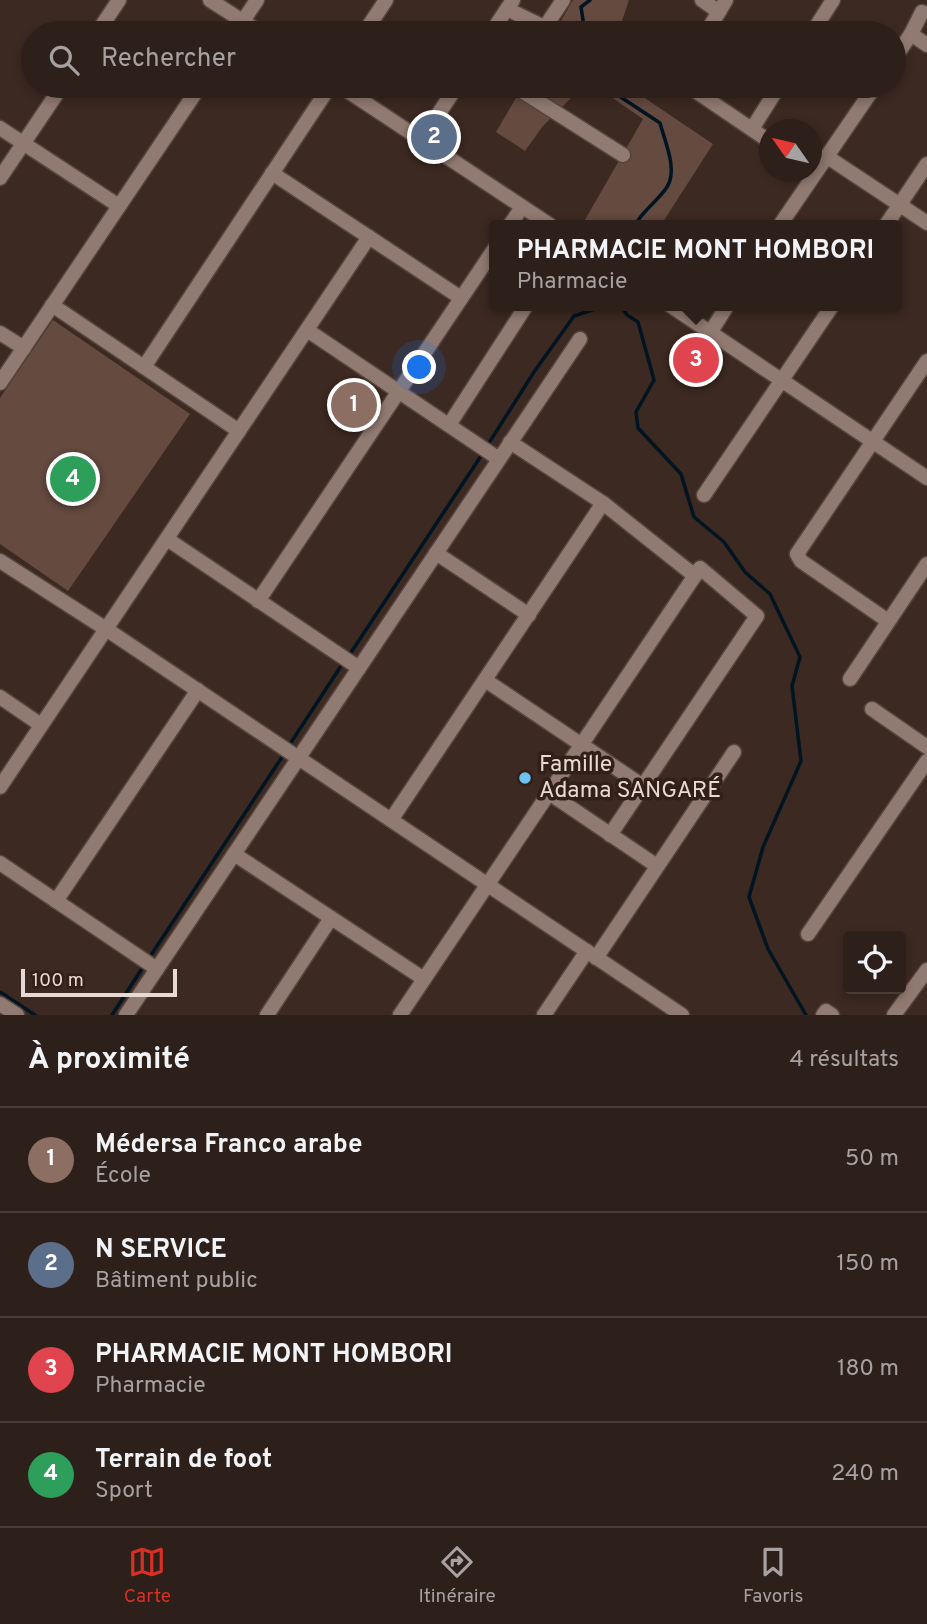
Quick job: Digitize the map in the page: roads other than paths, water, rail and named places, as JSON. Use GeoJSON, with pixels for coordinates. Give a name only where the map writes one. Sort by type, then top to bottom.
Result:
{"type":"FeatureCollection","features":[{"type":"Feature","properties":{"kind":"street"},"geometry":{"type":"LineString","coordinates":[[105,21],[119,0]]}},
{"type":"Feature","properties":{"kind":"street"},"geometry":{"type":"LineString","coordinates":[[210,0],[233,21]]}},
{"type":"Feature","properties":{"kind":"street"},"geometry":{"type":"LineString","coordinates":[[243,21],[257,0]]}},
{"type":"Feature","properties":{"kind":"street"},"geometry":{"type":"LineString","coordinates":[[372,21],[386,0]]}},
{"type":"Feature","properties":{"kind":"street"},"geometry":{"type":"LineString","coordinates":[[549,21],[563,0]]}},
{"type":"Feature","properties":{"kind":"street"},"geometry":{"type":"LineString","coordinates":[[702,0],[723,6],[714,21]]}},
{"type":"Feature","properties":{"kind":"street"},"geometry":{"type":"LineString","coordinates":[[820,21],[833,0]]}},
{"type":"Feature","properties":{"kind":"street"},"geometry":{"type":"LineString","coordinates":[[499,21],[510,4],[535,21]]}},
{"type":"Feature","properties":{"kind":"street"},"geometry":{"type":"LineString","coordinates":[[906,41],[922,12]]}},
{"type":"Feature","properties":{"kind":"street"},"geometry":{"type":"LineString","coordinates":[[911,34],[927,45]]}},
{"type":"Feature","properties":{"kind":"street"},"geometry":{"type":"LineString","coordinates":[[0,178],[54,98]]}},
{"type":"Feature","properties":{"kind":"street"},"geometry":{"type":"LineString","coordinates":[[0,383],[192,98]]}},
{"type":"Feature","properties":{"kind":"street"},"geometry":{"type":"LineString","coordinates":[[144,367],[322,98]]}},
{"type":"Feature","properties":{"kind":"street"},"geometry":{"type":"LineString","coordinates":[[358,98],[542,220]]}},
{"type":"Feature","properties":{"kind":"street"},"geometry":{"type":"LineString","coordinates":[[421,140],[449,98]]}},
{"type":"Feature","properties":{"kind":"street"},"geometry":{"type":"LineString","coordinates":[[533,98],[623,155]]}},
{"type":"Feature","properties":{"kind":"street"},"geometry":{"type":"LineString","coordinates":[[706,98],[759,134]]}},
{"type":"Feature","properties":{"kind":"street"},"geometry":{"type":"LineString","coordinates":[[752,129],[771,98]]}},
{"type":"Feature","properties":{"kind":"street"},"geometry":{"type":"LineString","coordinates":[[822,162],[867,98]]}},
{"type":"Feature","properties":{"kind":"street"},"geometry":{"type":"LineString","coordinates":[[0,128],[119,206]]}},
{"type":"Feature","properties":{"kind":"street"},"geometry":{"type":"LineString","coordinates":[[827,156],[927,223]]}},
{"type":"Feature","properties":{"kind":"street"},"geometry":{"type":"LineString","coordinates":[[890,220],[927,164]]}},
{"type":"Feature","properties":{"kind":"street"},"geometry":{"type":"LineString","coordinates":[[272,173],[461,298]]}},
{"type":"Feature","properties":{"kind":"street"},"geometry":{"type":"LineString","coordinates":[[783,220],[806,182]]}},
{"type":"Feature","properties":{"kind":"street"},"geometry":{"type":"LineString","coordinates":[[513,220],[522,207]]}},
{"type":"Feature","properties":{"kind":"street"},"geometry":{"type":"LineString","coordinates":[[0,787],[369,237]]}},
{"type":"Feature","properties":{"kind":"street"},"geometry":{"type":"LineString","coordinates":[[258,601],[489,256]]}},
{"type":"Feature","properties":{"kind":"street"},"geometry":{"type":"LineString","coordinates":[[52,305],[239,431]]}},
{"type":"Feature","properties":{"kind":"street"},"geometry":{"type":"LineString","coordinates":[[449,425],[523,311]]}},
{"type":"Feature","properties":{"kind":"street"},"geometry":{"type":"LineString","coordinates":[[678,311],[927,478]]}},
{"type":"Feature","properties":{"kind":"street"},"geometry":{"type":"LineString","coordinates":[[710,332],[724,311]]}},
{"type":"Feature","properties":{"kind":"street"},"geometry":{"type":"LineString","coordinates":[[704,495],[829,311]]}},
{"type":"Feature","properties":{"kind":"street"},"geometry":{"type":"LineString","coordinates":[[307,330],[499,459]]}},
{"type":"Feature","properties":{"kind":"street"},"geometry":{"type":"LineString","coordinates":[[0,333],[24,348]]}},
{"type":"Feature","properties":{"kind":"street"},"geometry":{"type":"LineString","coordinates":[[127,1015],[580,339]]}},
{"type":"Feature","properties":{"kind":"street"},"geometry":{"type":"LineString","coordinates":[[888,621],[801,561],[797,554],[927,361]]}},
{"type":"Feature","properties":{"kind":"street"},"geometry":{"type":"LineString","coordinates":[[510,442],[603,503],[695,576]]}},
{"type":"Feature","properties":{"kind":"street"},"geometry":{"type":"LineString","coordinates":[[391,820],[603,503]]}},
{"type":"Feature","properties":{"kind":"street"},"geometry":{"type":"LineString","coordinates":[[167,538],[359,668]]}},
{"type":"Feature","properties":{"kind":"street"},"geometry":{"type":"LineString","coordinates":[[436,553],[529,615]]}},
{"type":"Feature","properties":{"kind":"street"},"geometry":{"type":"LineString","coordinates":[[0,561],[198,690],[682,1015]]}},
{"type":"Feature","properties":{"kind":"street"},"geometry":{"type":"LineString","coordinates":[[850,679],[927,564]]}},
{"type":"Feature","properties":{"kind":"street"},"geometry":{"type":"LineString","coordinates":[[407,1012],[424,979],[700,568],[757,615],[610,835]]}},
{"type":"Feature","properties":{"kind":"street"},"geometry":{"type":"LineString","coordinates":[[485,680],[643,786]]}},
{"type":"Feature","properties":{"kind":"street"},"geometry":{"type":"LineString","coordinates":[[57,901],[198,690]]}},
{"type":"Feature","properties":{"kind":"street"},"geometry":{"type":"LineString","coordinates":[[0,698],[41,725]]}},
{"type":"Feature","properties":{"kind":"street"},"geometry":{"type":"LineString","coordinates":[[873,709],[927,747]]}},
{"type":"Feature","properties":{"kind":"street"},"geometry":{"type":"LineString","coordinates":[[544,1015],[657,866],[734,752]]}},
{"type":"Feature","properties":{"kind":"street"},"geometry":{"type":"LineString","coordinates":[[808,934],[927,761]]}},
{"type":"Feature","properties":{"kind":"street"},"geometry":{"type":"LineString","coordinates":[[549,793],[657,866]]}},
{"type":"Feature","properties":{"kind":"street"},"geometry":{"type":"LineString","coordinates":[[234,853],[424,979]]}},
{"type":"Feature","properties":{"kind":"street"},"geometry":{"type":"LineString","coordinates":[[0,863],[157,969]]}},
{"type":"Feature","properties":{"kind":"street"},"geometry":{"type":"LineString","coordinates":[[267,1015],[331,918]]}},
{"type":"Feature","properties":{"kind":"street"},"geometry":{"type":"LineString","coordinates":[[894,1015],[927,970]]}},
{"type":"Feature","properties":{"kind":"street"},"geometry":{"type":"LineString","coordinates":[[0,1004],[17,1015]]}},
{"type":"Feature","properties":{"kind":"street"},"geometry":{"type":"LineString","coordinates":[[824,1015],[826,1011],[832,1015]]}},
{"type":"Feature","properties":{"kind":"waterway"},"geometry":{"type":"LineString","coordinates":[[583,21],[581,7],[590,0]]}},
{"type":"Feature","properties":{"kind":"waterway"},"geometry":{"type":"LineString","coordinates":[[622,98],[660,123],[670,156],[671,172],[667,187],[638,220]]}},
{"type":"Feature","properties":{"kind":"waterway"},"geometry":{"type":"LineString","coordinates":[[487,446],[574,316],[589,311]]}},
{"type":"Feature","properties":{"kind":"waterway"},"geometry":{"type":"LineString","coordinates":[[624,311],[638,322],[654,380],[636,412],[638,428],[681,474],[694,517],[724,542],[745,572],[770,594],[800,657],[792,686],[801,761],[763,847],[749,897],[768,949],[806,1015]]}},
{"type":"Feature","properties":{"kind":"waterway"},"geometry":{"type":"LineString","coordinates":[[348,657],[483,453]]}},
{"type":"Feature","properties":{"kind":"waterway"},"geometry":{"type":"LineString","coordinates":[[288,747],[343,663]]}},
{"type":"Feature","properties":{"kind":"waterway"},"geometry":{"type":"LineString","coordinates":[[149,958],[284,754]]}},
{"type":"Feature","properties":{"kind":"waterway"},"geometry":{"type":"LineString","coordinates":[[112,1015],[145,964]]}},
{"type":"Feature","properties":{"kind":"waterway"},"geometry":{"type":"LineString","coordinates":[[0,992],[35,1015]]}},
{"type":"Feature","properties":{"kind":"place","name":"N SERVICE"},"geometry":{"type":"Point","coordinates":[434,137]}},
{"type":"Feature","properties":{"kind":"place","name":"PHARMACIE MONT HOMBORI"},"geometry":{"type":"Point","coordinates":[696,360]}},
{"type":"Feature","properties":{"kind":"place","name":"Médersa Franco arabe"},"geometry":{"type":"Point","coordinates":[354,405]}},
{"type":"Feature","properties":{"kind":"place","name":"Terrain de foot"},"geometry":{"type":"Point","coordinates":[73,479]}},
{"type":"Feature","properties":{"kind":"place","name":"Famille Adama SANGARÉ"},"geometry":{"type":"Point","coordinates":[525,778]}}]}
